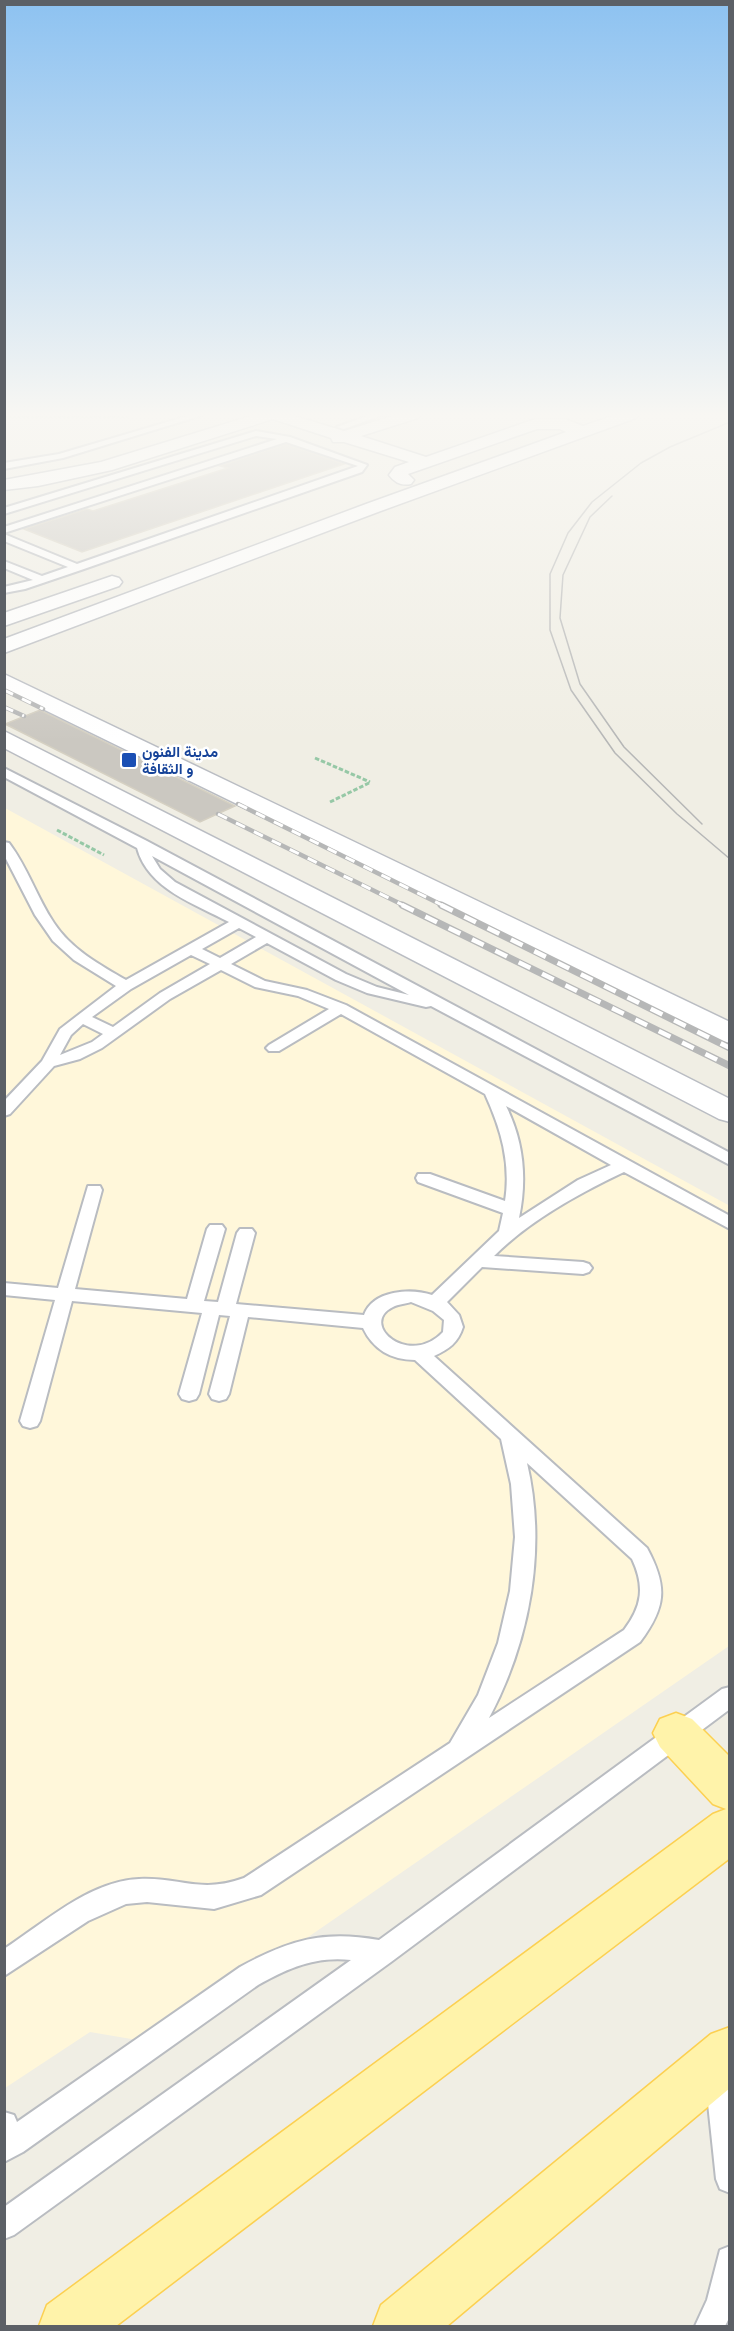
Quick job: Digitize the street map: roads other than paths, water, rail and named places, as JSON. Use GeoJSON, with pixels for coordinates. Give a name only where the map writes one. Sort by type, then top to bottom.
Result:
{"type":"FeatureCollection","features":[{"type":"Feature","properties":{"kind":"main road"},"geometry":{"type":"LineString","coordinates":[[676,1733],[729,1789]]}},
{"type":"Feature","properties":{"kind":"main road"},"geometry":{"type":"LineString","coordinates":[[68,2326],[729,1829]]}},
{"type":"Feature","properties":{"kind":"main road"},"geometry":{"type":"LineString","coordinates":[[402,2326],[723,2058]]}},
{"type":"Feature","properties":{"kind":"street"},"geometry":{"type":"LineString","coordinates":[[237,539],[281,524]]}},
{"type":"Feature","properties":{"kind":"street"},"geometry":{"type":"LineString","coordinates":[[4,646],[330,524]]}},
{"type":"Feature","properties":{"kind":"street"},"geometry":{"type":"LineString","coordinates":[[4,620],[126,578]]}},
{"type":"Feature","properties":{"kind":"street"},"geometry":{"type":"LineString","coordinates":[[4,681],[729,1034]]}},
{"type":"Feature","properties":{"kind":"street"},"geometry":{"type":"LineString","coordinates":[[4,738],[729,1112]]}},
{"type":"Feature","properties":{"kind":"lane"},"geometry":{"type":"LineString","coordinates":[[4,531],[27,524]]}},
{"type":"Feature","properties":{"kind":"lane"},"geometry":{"type":"LineString","coordinates":[[4,590],[42,580],[203,524]]}},
{"type":"Feature","properties":{"kind":"lane"},"geometry":{"type":"LineString","coordinates":[[4,537],[78,568]]}},
{"type":"Feature","properties":{"kind":"lane"},"geometry":{"type":"LineString","coordinates":[[4,564],[42,580]]}},
{"type":"Feature","properties":{"kind":"lane"},"geometry":{"type":"LineString","coordinates":[[4,772],[729,1160]]}},
{"type":"Feature","properties":{"kind":"lane"},"geometry":{"type":"LineString","coordinates":[[142,844],[145,858],[154,873],[170,885],[266,937],[341,977],[372,990],[443,1007]]}},
{"type":"Feature","properties":{"kind":"lane"},"geometry":{"type":"LineString","coordinates":[[4,846],[17,861],[43,917],[60,940],[84,962],[126,986]]}},
{"type":"Feature","properties":{"kind":"lane"},"geometry":{"type":"LineString","coordinates":[[4,1111],[49,1063],[65,1032],[81,1018],[126,986],[239,922]]}},
{"type":"Feature","properties":{"kind":"lane"},"geometry":{"type":"LineString","coordinates":[[49,1063],[97,1045],[165,996],[266,937]]}},
{"type":"Feature","properties":{"kind":"lane"},"geometry":{"type":"LineString","coordinates":[[191,949],[260,984],[302,993],[341,1008],[729,1224]]}},
{"type":"Feature","properties":{"kind":"lane"},"geometry":{"type":"LineString","coordinates":[[274,1048],[341,1008]]}},
{"type":"Feature","properties":{"kind":"lane"},"geometry":{"type":"LineString","coordinates":[[81,1018],[114,1033]]}},
{"type":"Feature","properties":{"kind":"lane"},"geometry":{"type":"LineString","coordinates":[[492,1092],[505,1117],[514,1144],[517,1172],[507,1233]]}},
{"type":"Feature","properties":{"kind":"lane"},"geometry":{"type":"LineString","coordinates":[[436,1302],[507,1233],[584,1184],[625,1166]]}},
{"type":"Feature","properties":{"kind":"lane"},"geometry":{"type":"LineString","coordinates":[[424,1178],[512,1210]]}},
{"type":"Feature","properties":{"kind":"lane"},"geometry":{"type":"LineString","coordinates":[[30,1421],[94,1190]]}},
{"type":"Feature","properties":{"kind":"lane"},"geometry":{"type":"LineString","coordinates":[[216,1229],[219,1394]]}},
{"type":"Feature","properties":{"kind":"lane"},"geometry":{"type":"LineString","coordinates":[[189,1394],[246,1233]]}},
{"type":"Feature","properties":{"kind":"lane"},"geometry":{"type":"LineString","coordinates":[[478,1261],[583,1268]]}},
{"type":"Feature","properties":{"kind":"lane"},"geometry":{"type":"LineString","coordinates":[[4,1290],[371,1322]]}},
{"type":"Feature","properties":{"kind":"lane"},"geometry":{"type":"LineString","coordinates":[[411,1296],[436,1302],[446,1309],[452,1318],[453,1327],[450,1336],[443,1344],[419,1353],[393,1350],[381,1344],[374,1336],[372,1317],[378,1308],[398,1297],[411,1296]]}},
{"type":"Feature","properties":{"kind":"lane"},"geometry":{"type":"LineString","coordinates":[[4,1964],[97,1903],[126,1892],[157,1889],[209,1898],[231,1895],[252,1887],[632,1636],[646,1618],[653,1598],[651,1575],[640,1554],[419,1353]]}},
{"type":"Feature","properties":{"kind":"lane"},"geometry":{"type":"LineString","coordinates":[[460,1749],[490,1694],[511,1639],[523,1584],[526,1532],[521,1482],[510,1435]]}},
{"type":"Feature","properties":{"kind":"lane"},"geometry":{"type":"LineString","coordinates":[[4,2225],[382,1953],[676,1733],[729,1696]]}},
{"type":"Feature","properties":{"kind":"lane"},"geometry":{"type":"LineString","coordinates":[[7,2138],[279,1957],[313,1947],[347,1946],[382,1953]]}},
{"type":"Feature","properties":{"kind":"lane"},"geometry":{"type":"LineString","coordinates":[[723,2058],[729,2179]]}},
{"type":"Feature","properties":{"kind":"lane"},"geometry":{"type":"LineString","coordinates":[[710,2326],[721,2301],[729,2260]]}},
{"type":"Feature","properties":{"kind":"tram line"},"geometry":{"type":"LineString","coordinates":[[575,524],[568,533],[550,574],[550,630],[571,690],[615,753],[677,814],[730,859]]}},
{"type":"Feature","properties":{"kind":"tram line"},"geometry":{"type":"LineString","coordinates":[[587,524],[563,575],[560,618],[580,684],[624,747],[702,824]]}},
{"type":"Feature","properties":{"kind":"railway"},"geometry":{"type":"LineString","coordinates":[[4,690],[43,709]]}},
{"type":"Feature","properties":{"kind":"railway"},"geometry":{"type":"LineString","coordinates":[[4,707],[24,716]]}},
{"type":"Feature","properties":{"kind":"railway"},"geometry":{"type":"LineString","coordinates":[[238,804],[444,906]]}},
{"type":"Feature","properties":{"kind":"railway"},"geometry":{"type":"LineString","coordinates":[[218,814],[405,906]]}},
{"type":"Feature","properties":{"kind":"railway"},"geometry":{"type":"LineString","coordinates":[[402,905],[730,1066]]}},
{"type":"Feature","properties":{"kind":"railway"},"geometry":{"type":"LineString","coordinates":[[441,905],[730,1048]]}},
{"type":"Feature","properties":{"kind":"place","name":"مدينة الفنون و الثقافة"},"geometry":{"type":"Point","coordinates":[129,760]}}]}
